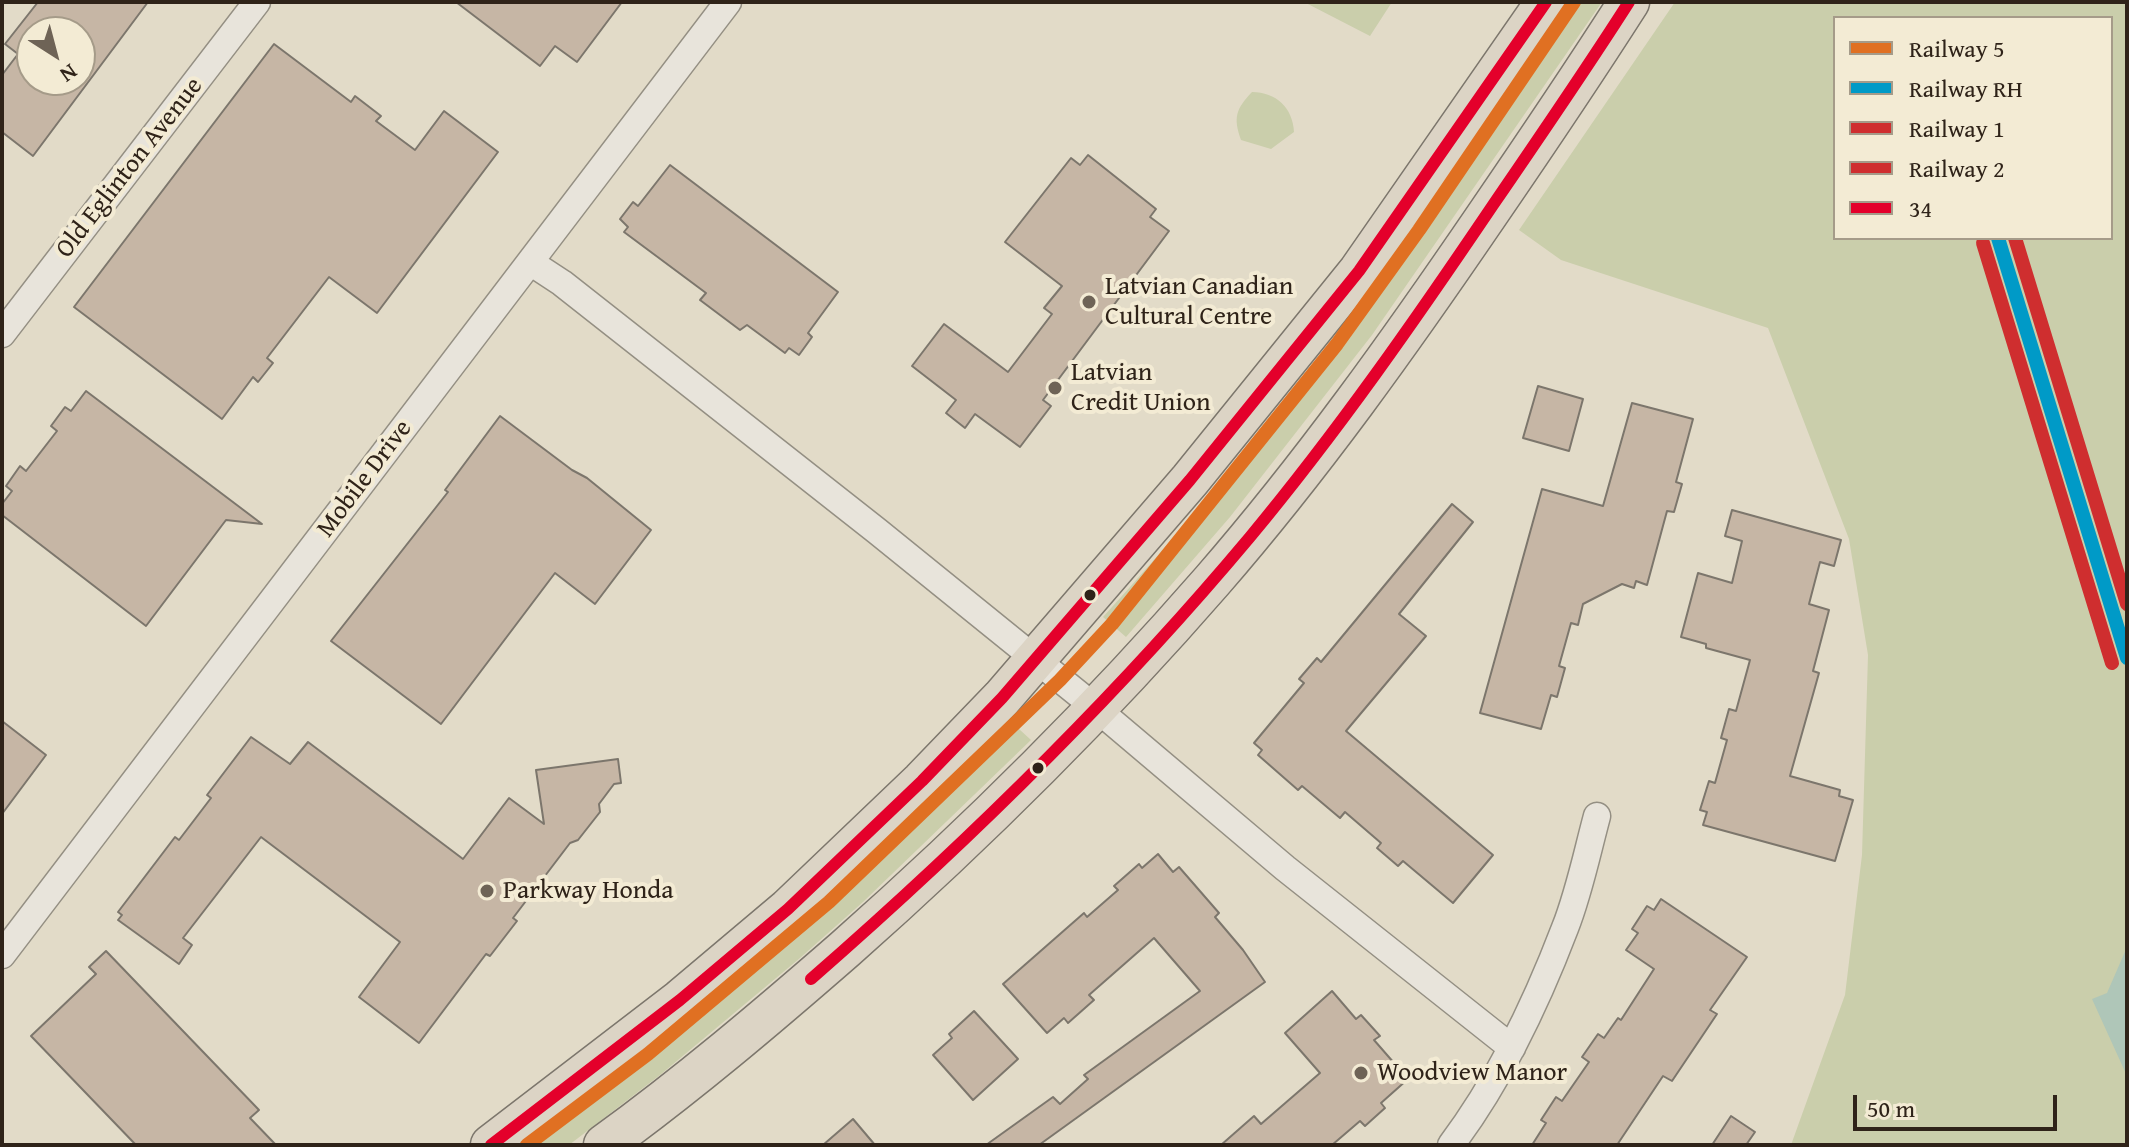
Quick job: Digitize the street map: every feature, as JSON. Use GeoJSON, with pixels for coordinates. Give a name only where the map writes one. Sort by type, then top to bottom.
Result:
{"type":"FeatureCollection","features":[{"type":"Feature","properties":{"kind":"main road"},"geometry":{"type":"LineString","coordinates":[[491,1145],[680,1000],[788,909],[922,781],[1035,660],[1190,480],[1359,271],[1546,2]]}},
{"type":"Feature","properties":{"kind":"main road"},"geometry":{"type":"LineString","coordinates":[[604,1145],[726,1050],[933,872],[1097,709],[1214,580],[1312,458],[1418,317],[1629,2]]}},
{"type":"Feature","properties":{"kind":"street","name":"Old Eglinton Avenue"},"geometry":{"type":"LineString","coordinates":[[2,334],[257,2]]}},
{"type":"Feature","properties":{"kind":"street","name":"Mobile Drive"},"geometry":{"type":"LineString","coordinates":[[2,955],[728,2]]}},
{"type":"Feature","properties":{"kind":"street"},"geometry":{"type":"LineString","coordinates":[[530,262],[562,283],[697,388],[1097,709],[1285,868],[1512,1048]]}},
{"type":"Feature","properties":{"kind":"street"},"geometry":{"type":"LineString","coordinates":[[1451,1145],[1471,1118],[1512,1048],[1566,927],[1597,816]]}},
{"type":"Feature","properties":{"kind":"shaded area"},"geometry":{"type":"Polygon","coordinates":[[[1304,2],[1392,2],[1370,36],[1304,2]]]}},
{"type":"Feature","properties":{"kind":"shaded area"},"geometry":{"type":"Polygon","coordinates":[[[1567,2],[1602,2],[1372,335],[1230,517],[1126,637],[1103,617],[1225,476],[1331,342],[1434,198],[1567,2]]]}},
{"type":"Feature","properties":{"kind":"shaded area"},"geometry":{"type":"Polygon","coordinates":[[[1675,2],[2127,2],[2127,1145],[1791,1145],[1845,995],[1862,855],[1868,655],[1849,539],[1768,328],[1561,260],[1519,230],[1675,2]]]}},
{"type":"Feature","properties":{"kind":"shaded area"},"geometry":{"type":"Polygon","coordinates":[[[1252,92],[1276,98],[1287,109],[1293,123],[1294,132],[1271,149],[1241,140],[1238,114],[1242,103],[1252,92]]]}},
{"type":"Feature","properties":{"kind":"shaded area"},"geometry":{"type":"Polygon","coordinates":[[[1007,718],[1031,740],[863,902],[800,958],[660,1075],[569,1145],[514,1145],[1007,718]]]}},
{"type":"Feature","properties":{"kind":"shaded area"},"geometry":{"type":"Polygon","coordinates":[[[2127,947],[2127,1076],[2092,999],[2107,993],[2127,947]]]}},
{"type":"Feature","properties":{"kind":"building"},"geometry":{"type":"Polygon","coordinates":[[[38,2],[148,2],[96,72],[96,16],[27,16],[38,2]]]}},
{"type":"Feature","properties":{"kind":"building"},"geometry":{"type":"Polygon","coordinates":[[[456,2],[622,2],[577,62],[555,46],[540,66],[456,2]]]}},
{"type":"Feature","properties":{"kind":"building"},"geometry":{"type":"Polygon","coordinates":[[[16,30],[16,52],[5,44],[16,30]]]}},
{"type":"Feature","properties":{"kind":"building"},"geometry":{"type":"Polygon","coordinates":[[[274,44],[351,102],[355,96],[381,116],[376,121],[415,150],[444,111],[498,152],[377,313],[329,277],[267,358],[273,363],[258,382],[253,377],[222,419],[74,307],[274,44]]]}},
{"type":"Feature","properties":{"kind":"building"},"geometry":{"type":"Polygon","coordinates":[[[16,57],[16,96],[78,96],[33,156],[2,132],[2,75],[16,57]]]}},
{"type":"Feature","properties":{"kind":"building","name":"Latvian Canadian Cultural Centre"},"geometry":{"type":"Polygon","coordinates":[[[1088,155],[1156,209],[1150,217],[1169,231],[1043,400],[1051,406],[1020,447],[975,414],[965,428],[946,413],[956,400],[912,366],[944,324],[1008,372],[1052,314],[1044,308],[1062,286],[1005,242],[1071,158],[1080,165],[1088,155]]]}},
{"type":"Feature","properties":{"kind":"building"},"geometry":{"type":"Polygon","coordinates":[[[670,165],[838,292],[808,333],[812,337],[799,355],[789,348],[785,353],[747,325],[740,330],[700,300],[706,293],[624,232],[628,227],[620,219],[633,202],[638,206],[670,165]]]}},
{"type":"Feature","properties":{"kind":"building"},"geometry":{"type":"Polygon","coordinates":[[[1538,386],[1583,399],[1569,451],[1523,438],[1538,386]]]}},
{"type":"Feature","properties":{"kind":"building"},"geometry":{"type":"Polygon","coordinates":[[[86,391],[262,524],[226,520],[146,626],[2,515],[2,504],[12,491],[6,486],[20,466],[26,471],[57,431],[51,426],[65,407],[71,411],[86,391]]]}},
{"type":"Feature","properties":{"kind":"building"},"geometry":{"type":"Polygon","coordinates":[[[1632,403],[1693,419],[1676,482],[1682,484],[1674,512],[1667,511],[1647,585],[1636,581],[1634,588],[1622,584],[1583,604],[1578,625],[1571,623],[1559,666],[1565,668],[1557,697],[1551,695],[1541,729],[1480,713],[1542,489],[1603,506],[1632,403]]]}},
{"type":"Feature","properties":{"kind":"building"},"geometry":{"type":"Polygon","coordinates":[[[500,416],[587,478],[651,530],[595,604],[555,573],[441,724],[331,641],[448,492],[445,490],[500,416]]]}},
{"type":"Feature","properties":{"kind":"building"},"geometry":{"type":"Polygon","coordinates":[[[1452,504],[1473,522],[1399,614],[1426,636],[1346,731],[1493,855],[1453,903],[1403,861],[1398,866],[1377,848],[1381,843],[1345,812],[1340,818],[1302,786],[1298,790],[1258,755],[1262,750],[1254,743],[1304,683],[1299,679],[1317,658],[1321,662],[1452,504]]]}},
{"type":"Feature","properties":{"kind":"building"},"geometry":{"type":"Polygon","coordinates":[[[1732,510],[1841,540],[1834,566],[1820,562],[1809,604],[1829,610],[1813,671],[1819,673],[1790,776],[1840,790],[1839,796],[1853,800],[1835,861],[1703,825],[1707,812],[1700,810],[1709,781],[1715,783],[1727,740],[1721,738],[1729,709],[1736,711],[1750,660],[1706,648],[1706,644],[1681,637],[1698,573],[1732,583],[1742,541],[1725,536],[1732,510]]]}},
{"type":"Feature","properties":{"kind":"building"},"geometry":{"type":"Polygon","coordinates":[[[2,721],[46,755],[2,814],[2,721]]]}},
{"type":"Feature","properties":{"kind":"building"},"geometry":{"type":"Polygon","coordinates":[[[251,737],[290,764],[308,742],[463,859],[509,798],[544,824],[536,770],[618,759],[621,783],[614,784],[599,804],[600,812],[578,840],[570,843],[513,918],[517,921],[490,956],[486,954],[419,1043],[359,997],[400,942],[261,837],[183,938],[192,945],[179,964],[118,920],[122,915],[118,912],[175,837],[179,840],[211,798],[207,795],[251,737]]]}},
{"type":"Feature","properties":{"kind":"building"},"geometry":{"type":"Polygon","coordinates":[[[1158,854],[1173,872],[1179,867],[1219,913],[1215,917],[1265,982],[1039,1145],[986,1145],[1053,1097],[1060,1104],[1088,1079],[1084,1075],[1200,991],[1154,938],[1089,995],[1094,1000],[1068,1023],[1064,1018],[1047,1033],[1003,984],[1084,913],[1087,917],[1118,890],[1114,886],[1139,864],[1142,868],[1158,854]]]}},
{"type":"Feature","properties":{"kind":"building"},"geometry":{"type":"Polygon","coordinates":[[[1661,899],[1747,957],[1710,1010],[1717,1014],[1672,1081],[1663,1076],[1617,1145],[1532,1145],[1546,1123],[1541,1120],[1556,1097],[1562,1101],[1589,1062],[1582,1057],[1598,1034],[1604,1038],[1618,1018],[1621,1020],[1654,969],[1626,950],[1638,933],[1632,929],[1647,906],[1654,910],[1661,899]]]}},
{"type":"Feature","properties":{"kind":"building"},"geometry":{"type":"Polygon","coordinates":[[[106,951],[259,1110],[250,1118],[276,1145],[136,1145],[31,1036],[96,974],[89,967],[106,951]]]}},
{"type":"Feature","properties":{"kind":"building","name":"Woodview Manor"},"geometry":{"type":"Polygon","coordinates":[[[1332,991],[1356,1019],[1361,1015],[1380,1036],[1374,1040],[1408,1079],[1381,1103],[1385,1108],[1365,1126],[1360,1121],[1332,1145],[1221,1145],[1254,1116],[1261,1124],[1320,1073],[1285,1033],[1332,991]]]}},
{"type":"Feature","properties":{"kind":"building"},"geometry":{"type":"Polygon","coordinates":[[[974,1011],[1018,1059],[973,1100],[933,1055],[952,1038],[949,1034],[974,1011]]]}},
{"type":"Feature","properties":{"kind":"building"},"geometry":{"type":"Polygon","coordinates":[[[1731,1116],[1755,1132],[1746,1145],[1712,1145],[1731,1116]]]}},
{"type":"Feature","properties":{"kind":"building"},"geometry":{"type":"Polygon","coordinates":[[[853,1119],[875,1145],[823,1145],[853,1119]]]}},
{"type":"Feature","properties":{"kind":"rail line","name":"5"},"geometry":{"type":"LineString","coordinates":[[527,1145],[648,1054],[829,902],[1060,680],[1112,624],[1337,344],[1419,230],[1574,2]]}},
{"type":"Feature","properties":{"kind":"rail line","name":"RH"},"geometry":{"type":"LineString","coordinates":[[1999,240],[2127,658]]}},
{"type":"Feature","properties":{"kind":"rail line","name":"2"},"geometry":{"type":"LineString","coordinates":[[2016,240],[2127,604]]}},
{"type":"Feature","properties":{"kind":"rail line","name":"1"},"geometry":{"type":"LineString","coordinates":[[1983,243],[2112,663]]}},
{"type":"Feature","properties":{"kind":"transit line","name":"34"},"geometry":{"type":"LineString","coordinates":[[491,1145],[680,1000],[788,909],[922,781],[1002,698],[1190,480],[1359,271],[1546,2]]}},
{"type":"Feature","properties":{"kind":"transit line","name":"34"},"geometry":{"type":"LineString","coordinates":[[811,979],[927,875],[1039,767],[1147,654],[1250,537],[1405,332],[1629,2]]}},
{"type":"Feature","properties":{"kind":"place","name":"Latvian Canadian Cultural Centre"},"geometry":{"type":"Point","coordinates":[1089,302]}},
{"type":"Feature","properties":{"kind":"place","name":"Latvian Credit Union"},"geometry":{"type":"Point","coordinates":[1055,388]}},
{"type":"Feature","properties":{"kind":"place","name":"Parkway Honda"},"geometry":{"type":"Point","coordinates":[487,891]}},
{"type":"Feature","properties":{"kind":"place","name":"Woodview Manor"},"geometry":{"type":"Point","coordinates":[1361,1073]}}]}
